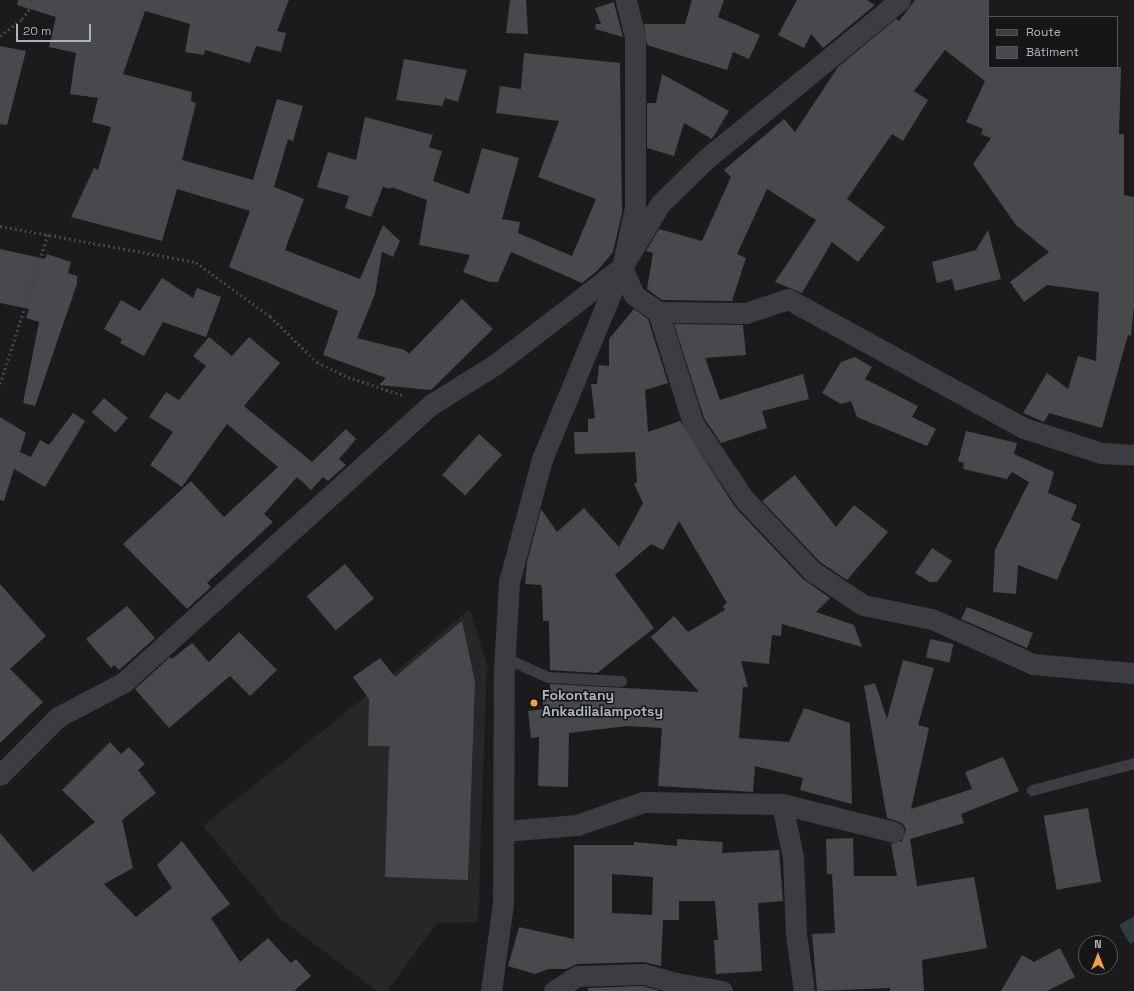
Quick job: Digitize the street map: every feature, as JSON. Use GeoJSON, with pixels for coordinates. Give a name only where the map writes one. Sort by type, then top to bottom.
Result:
{"type":"FeatureCollection","features":[{"type":"Feature","properties":{"kind":"street"},"geometry":{"type":"LineString","coordinates":[[626,0],[635,37],[635,208],[622,267],[634,295],[658,312],[746,313],[788,299],[1024,428],[1101,453],[1134,455]]}},
{"type":"Feature","properties":{"kind":"street"},"geometry":{"type":"LineString","coordinates":[[491,991],[503,903],[505,658],[509,582],[542,459],[622,267],[660,204],[706,159],[900,0]]}},
{"type":"Feature","properties":{"kind":"street"},"geometry":{"type":"LineString","coordinates":[[0,775],[58,717],[124,682],[432,404],[496,364],[622,267]]}},
{"type":"Feature","properties":{"kind":"street"},"geometry":{"type":"LineString","coordinates":[[658,312],[693,423],[744,499],[812,571],[863,605],[932,619],[1033,664],[1134,672]]}},
{"type":"Feature","properties":{"kind":"street"},"geometry":{"type":"LineString","coordinates":[[504,831],[577,825],[643,802],[782,804],[894,832]]}},
{"type":"Feature","properties":{"kind":"street"},"geometry":{"type":"LineString","coordinates":[[782,804],[793,857],[796,934],[804,991]]}},
{"type":"Feature","properties":{"kind":"street"},"geometry":{"type":"LineString","coordinates":[[554,991],[577,976],[644,974],[676,987],[722,991]]}},
{"type":"Feature","properties":{"kind":"lane"},"geometry":{"type":"LineString","coordinates":[[505,658],[548,677],[621,681]]}},
{"type":"Feature","properties":{"kind":"lane"},"geometry":{"type":"LineString","coordinates":[[1032,790],[1134,763]]}},
{"type":"Feature","properties":{"kind":"path"},"geometry":{"type":"LineString","coordinates":[[0,36],[22,19],[30,8]]}},
{"type":"Feature","properties":{"kind":"path"},"geometry":{"type":"LineString","coordinates":[[0,226],[196,262],[270,316],[317,362],[380,389],[432,404]]}},
{"type":"Feature","properties":{"kind":"path"},"geometry":{"type":"LineString","coordinates":[[0,384],[48,234]]}},
{"type":"Feature","properties":{"kind":"shaded area"},"geometry":{"type":"Polygon","coordinates":[[[470,609],[487,664],[478,922],[437,923],[387,991],[377,991],[281,919],[203,826],[370,693],[470,609]]]}},
{"type":"Feature","properties":{"kind":"shaded area"},"geometry":{"type":"Polygon","coordinates":[[[1134,916],[1134,942],[1130,944],[1119,925],[1134,916]]]}},
{"type":"Feature","properties":{"kind":"building"},"geometry":{"type":"Polygon","coordinates":[[[18,0],[289,0],[277,31],[286,33],[281,52],[256,46],[250,63],[205,50],[204,55],[185,52],[190,24],[145,11],[123,74],[192,92],[191,101],[196,103],[182,160],[253,180],[277,99],[303,106],[293,141],[288,139],[274,187],[304,199],[285,250],[360,279],[383,225],[400,241],[393,257],[382,252],[375,294],[357,338],[405,350],[409,354],[462,299],[493,329],[431,390],[379,385],[386,378],[323,355],[338,311],[229,267],[250,211],[177,189],[162,241],[71,217],[94,168],[98,170],[111,127],[92,122],[98,98],[70,94],[76,53],[49,47],[56,17],[17,5],[18,0]]]}},
{"type":"Feature","properties":{"kind":"building"},"geometry":{"type":"Polygon","coordinates":[[[510,0],[526,0],[528,34],[506,33],[510,0]]]}},
{"type":"Feature","properties":{"kind":"building"},"geometry":{"type":"Polygon","coordinates":[[[692,0],[724,0],[718,17],[760,35],[749,59],[733,52],[727,70],[647,45],[644,24],[685,24],[692,0]]]}},
{"type":"Feature","properties":{"kind":"building"},"geometry":{"type":"Polygon","coordinates":[[[797,0],[867,0],[875,5],[823,48],[811,34],[804,48],[778,35],[797,0]]]}},
{"type":"Feature","properties":{"kind":"building"},"geometry":{"type":"Polygon","coordinates":[[[915,0],[989,0],[988,68],[1121,67],[1119,134],[1124,134],[1124,195],[1134,197],[1134,305],[1131,336],[1128,335],[1102,428],[1049,413],[1044,422],[1023,413],[1047,373],[1068,389],[1078,356],[1096,361],[1099,292],[1047,285],[1024,302],[1010,282],[1049,252],[1016,225],[973,164],[991,138],[981,134],[983,129],[966,122],[985,81],[945,50],[914,91],[928,100],[903,141],[892,134],[847,199],[885,227],[858,262],[832,242],[802,293],[775,282],[816,220],[767,189],[737,254],[746,258],[732,301],[662,300],[647,289],[653,253],[646,251],[659,229],[702,241],[731,177],[724,170],[784,119],[795,132],[838,67],[896,19],[899,21],[915,0]]]}},
{"type":"Feature","properties":{"kind":"building"},"geometry":{"type":"Polygon","coordinates":[[[614,2],[623,37],[595,29],[596,24],[601,24],[595,8],[614,2]]]}},
{"type":"Feature","properties":{"kind":"building"},"geometry":{"type":"Polygon","coordinates":[[[0,46],[26,51],[7,125],[0,124],[0,46]]]}},
{"type":"Feature","properties":{"kind":"building"},"geometry":{"type":"Polygon","coordinates":[[[524,53],[620,63],[622,213],[613,252],[598,270],[582,283],[511,252],[498,282],[490,282],[463,272],[470,255],[419,245],[427,200],[391,187],[391,189],[383,187],[371,217],[345,208],[349,196],[317,187],[328,152],[356,160],[365,117],[433,135],[429,147],[442,151],[433,181],[469,194],[482,148],[519,158],[502,219],[520,222],[518,233],[572,256],[596,199],[538,177],[559,121],[496,113],[500,86],[521,89],[524,53]]]}},
{"type":"Feature","properties":{"kind":"building"},"geometry":{"type":"Polygon","coordinates":[[[404,59],[467,70],[458,102],[445,98],[442,106],[396,100],[404,59]]]}},
{"type":"Feature","properties":{"kind":"building"},"geometry":{"type":"Polygon","coordinates":[[[662,74],[729,111],[712,139],[684,123],[674,156],[647,148],[647,103],[656,103],[662,74]]]}},
{"type":"Feature","properties":{"kind":"building"},"geometry":{"type":"Polygon","coordinates":[[[988,230],[1001,279],[955,291],[952,279],[937,283],[932,262],[976,250],[988,230]]]}},
{"type":"Feature","properties":{"kind":"building"},"geometry":{"type":"Polygon","coordinates":[[[0,249],[45,259],[47,254],[71,262],[68,273],[77,276],[77,284],[35,406],[23,403],[39,322],[26,318],[29,309],[0,303],[0,249]]]}},
{"type":"Feature","properties":{"kind":"building"},"geometry":{"type":"Polygon","coordinates":[[[162,278],[193,298],[197,288],[221,297],[206,337],[163,322],[144,356],[120,343],[122,339],[104,329],[121,300],[140,311],[162,278]]]}},
{"type":"Feature","properties":{"kind":"building"},"geometry":{"type":"Polygon","coordinates":[[[634,309],[648,319],[668,383],[645,390],[648,432],[680,421],[735,507],[803,579],[830,598],[816,612],[854,625],[862,647],[782,624],[781,636],[772,635],[769,664],[741,661],[748,687],[743,687],[739,738],[789,742],[804,708],[850,723],[852,804],[800,790],[803,778],[755,766],[753,792],[658,786],[662,728],[627,726],[569,733],[568,787],[538,786],[539,737],[531,738],[528,711],[544,709],[542,699],[550,698],[550,684],[699,692],[651,637],[674,616],[688,632],[725,610],[723,606],[727,603],[679,521],[663,550],[651,544],[615,575],[654,628],[597,673],[550,670],[549,621],[543,621],[541,585],[525,584],[527,562],[541,509],[557,532],[584,508],[619,547],[643,503],[634,484],[637,482],[635,452],[575,454],[574,432],[588,432],[588,419],[595,418],[591,384],[597,384],[599,365],[609,366],[609,339],[634,309]]]}},
{"type":"Feature","properties":{"kind":"building"},"geometry":{"type":"Polygon","coordinates":[[[674,324],[743,325],[746,355],[705,358],[720,400],[803,374],[809,399],[762,411],[767,428],[721,443],[704,418],[674,324]]]}},
{"type":"Feature","properties":{"kind":"building"},"geometry":{"type":"Polygon","coordinates":[[[209,337],[232,356],[249,337],[280,363],[244,406],[312,462],[346,429],[356,439],[339,459],[346,465],[328,481],[323,477],[311,490],[297,477],[264,514],[273,522],[207,583],[211,587],[187,609],[123,544],[191,481],[224,517],[278,467],[227,424],[182,487],[150,465],[173,432],[149,417],[166,392],[179,400],[206,366],[193,356],[209,337]]]}},
{"type":"Feature","properties":{"kind":"building"},"geometry":{"type":"Polygon","coordinates":[[[855,357],[872,367],[865,379],[918,406],[912,417],[936,429],[927,446],[857,417],[851,401],[841,404],[822,393],[841,362],[855,357]]]}},
{"type":"Feature","properties":{"kind":"building"},"geometry":{"type":"Polygon","coordinates":[[[104,398],[128,418],[116,432],[92,413],[104,398]]]}},
{"type":"Feature","properties":{"kind":"building"},"geometry":{"type":"Polygon","coordinates":[[[73,413],[85,421],[45,487],[14,469],[4,501],[0,500],[0,417],[26,433],[20,452],[31,457],[40,440],[49,445],[73,413]]]}},
{"type":"Feature","properties":{"kind":"building"},"geometry":{"type":"Polygon","coordinates":[[[966,431],[1017,443],[1014,454],[1054,472],[1048,493],[1077,505],[1071,520],[1081,524],[1057,580],[1018,565],[1016,594],[993,592],[995,550],[1029,482],[1012,472],[1007,479],[963,469],[964,463],[958,461],[966,431]]]}},
{"type":"Feature","properties":{"kind":"building"},"geometry":{"type":"Polygon","coordinates":[[[479,434],[502,455],[465,496],[442,475],[479,434]]]}},
{"type":"Feature","properties":{"kind":"building"},"geometry":{"type":"Polygon","coordinates":[[[795,475],[836,527],[854,505],[888,532],[847,580],[820,562],[762,501],[795,475]]]}},
{"type":"Feature","properties":{"kind":"building"},"geometry":{"type":"Polygon","coordinates":[[[932,548],[952,561],[937,582],[930,582],[915,573],[932,548]]]}},
{"type":"Feature","properties":{"kind":"building"},"geometry":{"type":"Polygon","coordinates":[[[345,564],[374,598],[336,631],[307,596],[345,564]]]}},
{"type":"Feature","properties":{"kind":"building"},"geometry":{"type":"Polygon","coordinates":[[[0,584],[46,636],[10,669],[43,702],[0,743],[0,584]]]}},
{"type":"Feature","properties":{"kind":"building"},"geometry":{"type":"Polygon","coordinates":[[[127,606],[155,638],[119,670],[114,665],[111,668],[86,639],[127,606]]]}},
{"type":"Feature","properties":{"kind":"building"},"geometry":{"type":"Polygon","coordinates":[[[967,607],[1033,633],[1027,648],[961,619],[967,607]]]}},
{"type":"Feature","properties":{"kind":"building"},"geometry":{"type":"Polygon","coordinates":[[[462,621],[475,682],[468,880],[385,877],[389,746],[368,746],[369,699],[353,677],[380,658],[395,677],[462,621]]]}},
{"type":"Feature","properties":{"kind":"building"},"geometry":{"type":"Polygon","coordinates":[[[239,632],[277,670],[250,696],[230,676],[169,728],[135,689],[170,657],[172,659],[192,643],[209,662],[239,632]]]}},
{"type":"Feature","properties":{"kind":"building"},"geometry":{"type":"Polygon","coordinates":[[[930,639],[953,644],[950,663],[926,658],[930,639]]]}},
{"type":"Feature","properties":{"kind":"building"},"geometry":{"type":"Polygon","coordinates":[[[903,660],[934,668],[918,725],[929,728],[911,809],[972,789],[965,772],[1003,757],[1019,791],[961,814],[964,823],[910,839],[917,886],[974,877],[987,948],[922,960],[924,991],[890,991],[890,988],[817,991],[812,934],[835,933],[832,874],[827,874],[826,839],[853,838],[854,876],[897,876],[891,844],[902,841],[906,829],[902,823],[887,818],[864,686],[875,683],[887,719],[903,660]]]}},
{"type":"Feature","properties":{"kind":"building"},"geometry":{"type":"Polygon","coordinates":[[[110,742],[121,754],[129,747],[145,764],[138,770],[156,793],[122,820],[133,868],[104,884],[136,917],[172,888],[157,865],[182,841],[230,904],[211,918],[240,962],[268,938],[291,963],[296,959],[311,976],[294,991],[0,991],[0,833],[33,872],[95,822],[62,790],[110,742]]]}},
{"type":"Feature","properties":{"kind":"building"},"geometry":{"type":"Polygon","coordinates":[[[1088,808],[1101,882],[1057,890],[1044,816],[1088,808]]]}},
{"type":"Feature","properties":{"kind":"building"},"geometry":{"type":"Polygon","coordinates":[[[677,839],[723,842],[722,853],[779,850],[783,901],[758,903],[762,971],[716,974],[714,940],[718,940],[715,901],[679,901],[679,920],[663,920],[661,966],[644,962],[577,964],[566,969],[549,969],[535,974],[508,966],[519,927],[574,939],[574,845],[634,845],[634,842],[677,846],[677,839]],[[612,874],[612,913],[652,915],[653,877],[612,874]]]}},
{"type":"Feature","properties":{"kind":"building"},"geometry":{"type":"Polygon","coordinates":[[[1060,948],[1075,977],[1047,991],[1001,991],[1022,955],[1034,962],[1060,948]]]}},
{"type":"Feature","properties":{"kind":"building"},"geometry":{"type":"Polygon","coordinates":[[[643,986],[660,991],[588,991],[588,988],[643,986]]]}},
{"type":"Feature","properties":{"kind":"place","name":"Fokontany Ankadilalampotsy"},"geometry":{"type":"Point","coordinates":[534,703]}}]}
